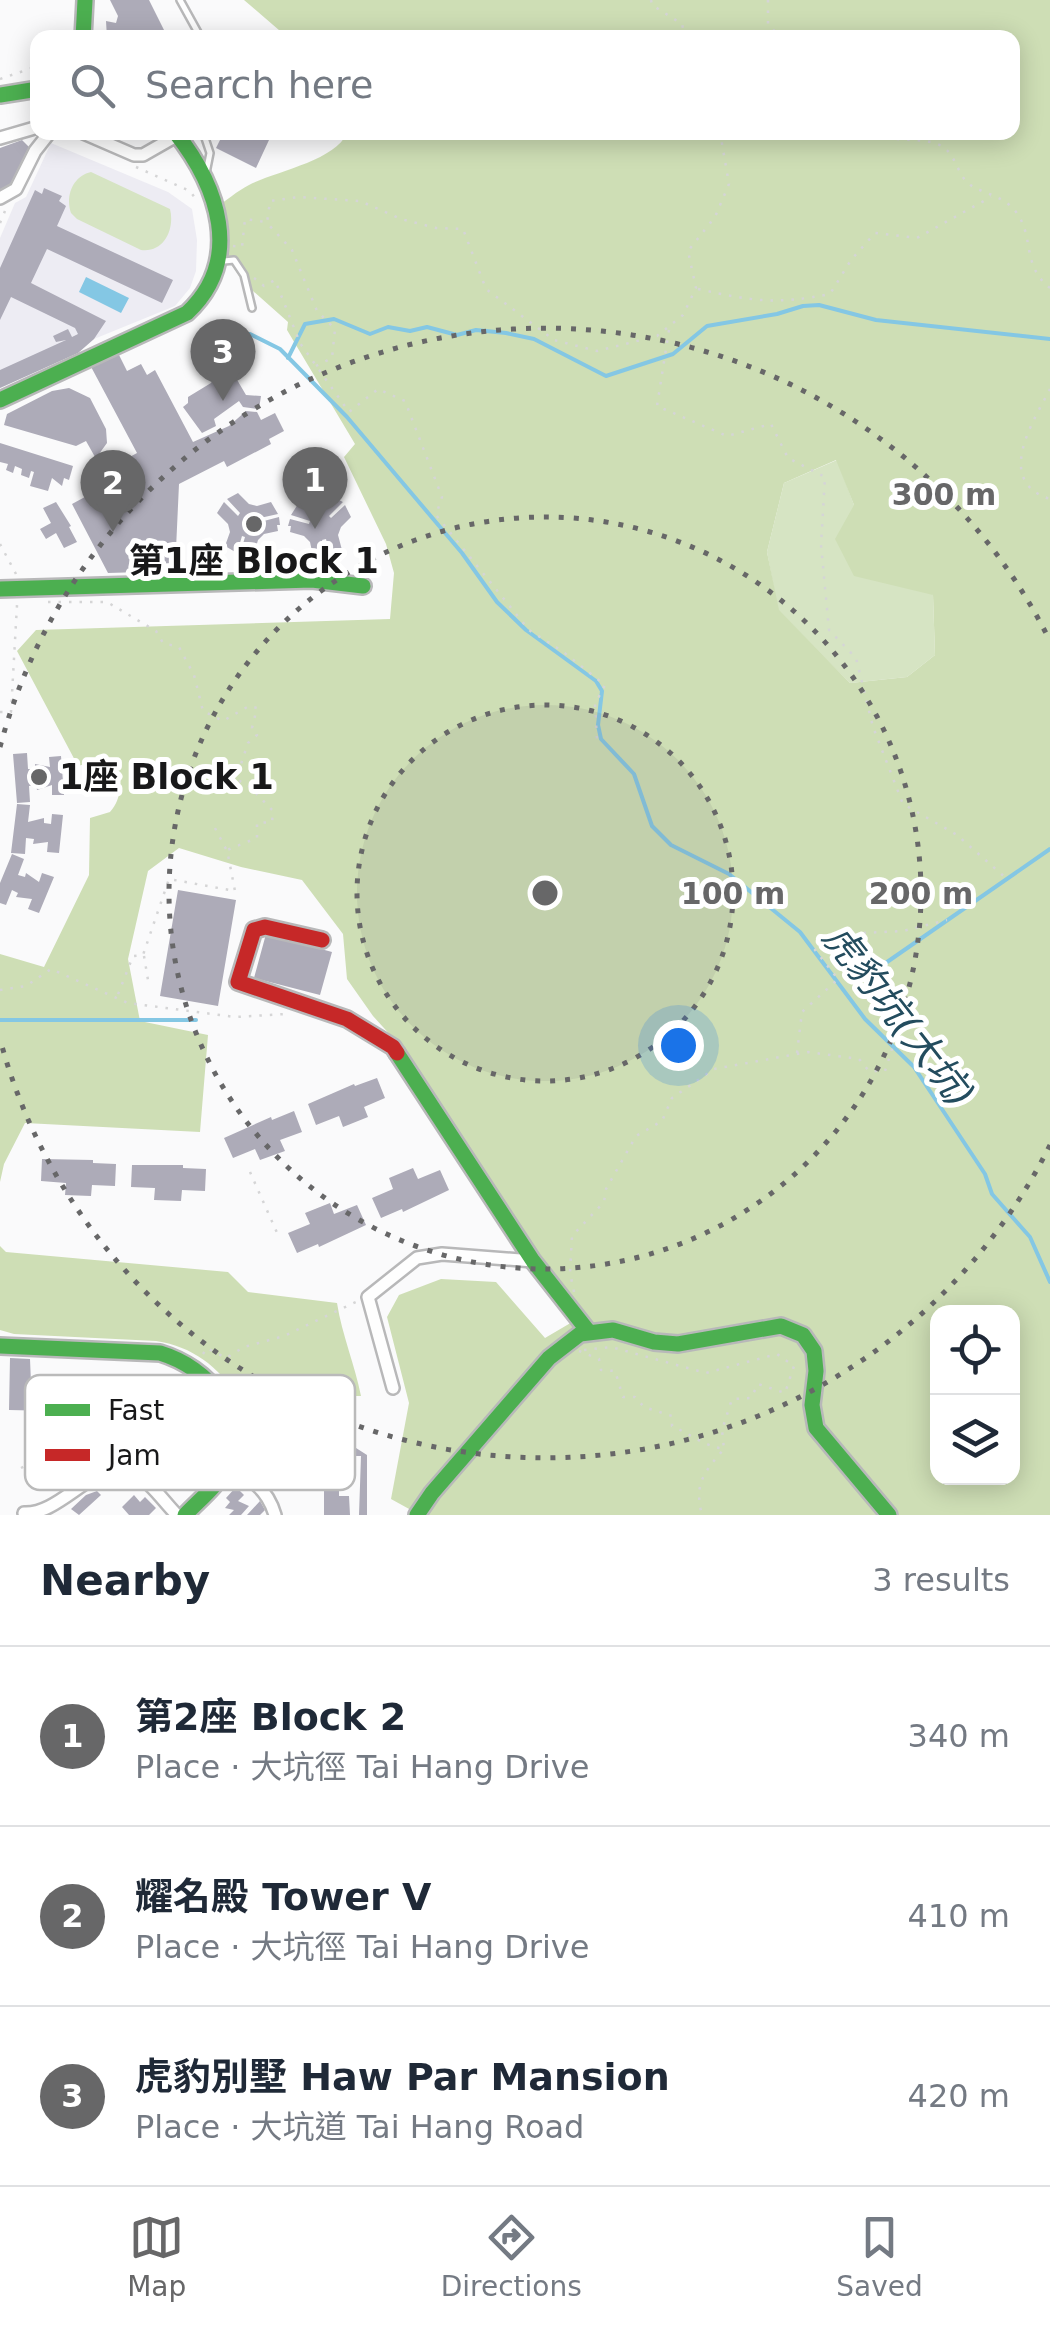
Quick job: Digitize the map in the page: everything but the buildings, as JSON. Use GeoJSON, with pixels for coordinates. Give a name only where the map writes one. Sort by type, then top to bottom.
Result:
{"type":"FeatureCollection","features":[{"type":"Feature","properties":{"kind":"street"},"geometry":{"type":"LineString","coordinates":[[83,30],[84,0]]}},
{"type":"Feature","properties":{"kind":"street"},"geometry":{"type":"LineString","coordinates":[[2,89],[30,79]]}},
{"type":"Feature","properties":{"kind":"street"},"geometry":{"type":"LineString","coordinates":[[2,89],[30,89]]}},
{"type":"Feature","properties":{"kind":"street"},"geometry":{"type":"LineString","coordinates":[[0,138],[30,130]]}},
{"type":"Feature","properties":{"kind":"street"},"geometry":{"type":"LineString","coordinates":[[5,199],[14,192],[44,140]]}},
{"type":"Feature","properties":{"kind":"street"},"geometry":{"type":"LineString","coordinates":[[99,140],[143,155],[167,140]]}},
{"type":"Feature","properties":{"kind":"street"},"geometry":{"type":"LineString","coordinates":[[0,400],[187,312],[208,296],[220,262],[214,204],[206,178],[180,140]]}},
{"type":"Feature","properties":{"kind":"street"},"geometry":{"type":"LineString","coordinates":[[0,589],[312,580],[364,586]]}},
{"type":"Feature","properties":{"kind":"street"},"geometry":{"type":"LineString","coordinates":[[322,940],[264,927],[254,930],[238,982],[347,1019],[393,1046],[533,1261],[584,1325],[678,1344],[761,1327],[782,1326],[797,1331],[816,1358],[812,1405],[816,1428],[889,1515]]}},
{"type":"Feature","properties":{"kind":"street"},"geometry":{"type":"LineString","coordinates":[[392,1388],[368,1297],[417,1258],[442,1254],[533,1261]]}},
{"type":"Feature","properties":{"kind":"street"},"geometry":{"type":"LineString","coordinates":[[416,1515],[549,1358],[584,1325]]}},
{"type":"Feature","properties":{"kind":"street"},"geometry":{"type":"LineString","coordinates":[[0,1346],[18,1351],[160,1353],[193,1366],[203,1375]]}},
{"type":"Feature","properties":{"kind":"street"},"geometry":{"type":"LineString","coordinates":[[24,1513],[43,1514],[76,1490]]}},
{"type":"Feature","properties":{"kind":"street"},"geometry":{"type":"LineString","coordinates":[[153,1490],[177,1515]]}},
{"type":"Feature","properties":{"kind":"street"},"geometry":{"type":"LineString","coordinates":[[185,1515],[206,1490]]}},
{"type":"Feature","properties":{"kind":"street"},"geometry":{"type":"LineString","coordinates":[[263,1490],[275,1515]]}},
{"type":"Feature","properties":{"kind":"lane"},"geometry":{"type":"LineString","coordinates":[[180,0],[196,30]]}},
{"type":"Feature","properties":{"kind":"lane"},"geometry":{"type":"LineString","coordinates":[[206,140],[210,153],[206,178]]}},
{"type":"Feature","properties":{"kind":"lane"},"geometry":{"type":"LineString","coordinates":[[220,262],[234,260],[244,275],[252,308]]}},
{"type":"Feature","properties":{"kind":"path"},"geometry":{"type":"LineString","coordinates":[[651,0],[652,5],[682,24],[683,30]]}},
{"type":"Feature","properties":{"kind":"path"},"geometry":{"type":"LineString","coordinates":[[768,0],[768,24],[773,30]]}},
{"type":"Feature","properties":{"kind":"path"},"geometry":{"type":"LineString","coordinates":[[2,89],[12,76],[30,69]]}},
{"type":"Feature","properties":{"kind":"path"},"geometry":{"type":"LineString","coordinates":[[267,222],[270,201],[298,197],[360,201],[401,219],[436,228],[463,229],[486,289],[554,340],[597,351],[657,336],[682,315],[696,288],[688,251],[715,217],[730,184],[722,140]]}},
{"type":"Feature","properties":{"kind":"path"},"geometry":{"type":"LineString","coordinates":[[891,140],[935,143],[950,151],[967,183],[1000,196],[1014,208],[1023,223],[1027,253],[1038,278],[1050,288]]}},
{"type":"Feature","properties":{"kind":"path"},"geometry":{"type":"LineString","coordinates":[[696,288],[745,300],[786,303],[830,294],[850,260],[875,233],[917,238],[990,197]]}},
{"type":"Feature","properties":{"kind":"path"},"geometry":{"type":"LineString","coordinates":[[0,223],[5,199]]}},
{"type":"Feature","properties":{"kind":"path"},"geometry":{"type":"LineString","coordinates":[[243,259],[245,219],[267,222],[292,250],[317,311],[335,328],[332,358],[316,366]]}},
{"type":"Feature","properties":{"kind":"path"},"geometry":{"type":"LineString","coordinates":[[229,246],[242,246]]}},
{"type":"Feature","properties":{"kind":"path"},"geometry":{"type":"LineString","coordinates":[[244,272],[264,286],[275,280],[300,343],[348,412],[378,389],[404,401],[442,497],[436,515],[529,630],[605,685],[595,704],[597,740]]}},
{"type":"Feature","properties":{"kind":"path"},"geometry":{"type":"LineString","coordinates":[[669,326],[657,406],[727,436],[771,424],[788,458],[825,477],[820,544],[829,630],[856,658],[873,728],[902,804],[957,835],[1007,879]]}},
{"type":"Feature","properties":{"kind":"path"},"geometry":{"type":"LineString","coordinates":[[1050,389],[1022,444],[1023,476],[1028,487],[1034,494],[1050,499]]}},
{"type":"Feature","properties":{"kind":"path"},"geometry":{"type":"LineString","coordinates":[[0,544],[18,579]]}},
{"type":"Feature","properties":{"kind":"path"},"geometry":{"type":"LineString","coordinates":[[42,597],[52,604],[107,602],[156,631],[163,644],[179,647],[194,675],[202,711],[223,722],[249,706],[257,708],[252,728],[257,735],[231,776],[250,786],[273,811],[272,822],[257,822],[257,838],[227,850]]}},
{"type":"Feature","properties":{"kind":"path"},"geometry":{"type":"LineString","coordinates":[[0,712],[11,712],[17,598]]}},
{"type":"Feature","properties":{"kind":"path"},"geometry":{"type":"LineString","coordinates":[[148,980],[143,955],[169,880],[235,891],[227,850],[214,828]]}},
{"type":"Feature","properties":{"kind":"path"},"geometry":{"type":"LineString","coordinates":[[797,1054],[802,1012],[838,979],[815,950],[863,934],[903,931],[947,920]]}},
{"type":"Feature","properties":{"kind":"path"},"geometry":{"type":"LineString","coordinates":[[117,997],[133,956],[143,955]]}},
{"type":"Feature","properties":{"kind":"path"},"geometry":{"type":"LineString","coordinates":[[0,990],[26,986],[51,968],[128,1004],[235,1017],[290,1014]]}},
{"type":"Feature","properties":{"kind":"path"},"geometry":{"type":"LineString","coordinates":[[584,1325],[570,1273],[572,1236],[604,1202],[606,1189],[636,1136],[662,1122],[672,1098],[714,1068],[808,1052],[859,1059],[869,1071],[885,1071],[893,1046]]}},
{"type":"Feature","properties":{"kind":"path"},"geometry":{"type":"LineString","coordinates":[[250,1172],[278,1235]]}},
{"type":"Feature","properties":{"kind":"path"},"geometry":{"type":"LineString","coordinates":[[203,1354],[207,1348],[226,1358],[244,1347],[284,1336],[368,1297]]}},
{"type":"Feature","properties":{"kind":"path"},"geometry":{"type":"LineString","coordinates":[[702,1515],[698,1504],[703,1474],[724,1449],[722,1430],[732,1399],[751,1398],[758,1384],[785,1393],[794,1366],[777,1354],[706,1373],[611,1347],[578,1350],[599,1359],[601,1370],[615,1372],[623,1397],[635,1398],[644,1408],[672,1416],[672,1426],[694,1435],[707,1446],[724,1449]]}},
{"type":"Feature","properties":{"kind":"shaded area"},"geometry":{"type":"Polygon","coordinates":[[[51,143],[168,192],[192,209],[196,271],[190,288],[175,306],[94,339],[78,353],[0,388],[0,238],[15,203],[26,197],[51,143]]]}},
{"type":"Feature","properties":{"kind":"green space"},"geometry":{"type":"Polygon","coordinates":[[[244,0],[1050,0],[1050,1515],[420,1515],[391,1499],[409,1403],[387,1317],[399,1295],[441,1279],[496,1282],[545,1338],[579,1318],[403,1049],[347,979],[343,934],[302,880],[179,848],[148,871],[128,959],[140,1021],[208,1035],[200,1132],[25,1123],[4,1164],[0,1182],[0,954],[44,967],[89,875],[90,818],[110,812],[119,792],[108,768],[89,763],[78,766],[17,651],[36,630],[390,619],[394,573],[386,544],[344,457],[355,444],[287,330],[288,322],[244,283],[224,254],[215,208],[249,185],[330,151],[342,140],[1020,140],[1020,30],[279,30],[244,0]],[[836,460],[784,483],[767,552],[779,610],[850,683],[907,677],[935,655],[933,595],[854,576],[835,539],[854,505],[836,460]]]}},
{"type":"Feature","properties":{"kind":"green space"},"geometry":{"type":"Polygon","coordinates":[[[91,172],[170,209],[169,232],[162,244],[141,250],[71,213],[72,188],[79,178],[91,172]]]}},
{"type":"Feature","properties":{"kind":"green space"},"geometry":{"type":"Polygon","coordinates":[[[837,460],[854,505],[933,595],[935,655],[907,677],[850,683],[778,610],[767,552],[784,483],[837,460]]]}},
{"type":"Feature","properties":{"kind":"green space"},"geometry":{"type":"Polygon","coordinates":[[[0,1246],[6,1252],[228,1272],[248,1292],[337,1303],[361,1396],[355,1396],[355,1375],[221,1375],[182,1348],[156,1341],[14,1334],[0,1330],[0,1246]]]}},
{"type":"Feature","properties":{"kind":"water"},"geometry":{"type":"Polygon","coordinates":[[[86,277],[129,298],[121,313],[79,292],[86,277]]]}},
{"type":"Feature","properties":{"kind":"waterway"},"geometry":{"type":"LineString","coordinates":[[288,358],[305,324],[334,319],[370,334],[388,327],[410,331],[427,327],[457,335],[476,330],[506,333],[534,339],[606,376],[673,354],[707,326],[819,305],[876,320],[1050,339]]}},
{"type":"Feature","properties":{"kind":"waterway","name":"虎豹坑(大坑)"},"geometry":{"type":"LineString","coordinates":[[250,334],[280,349],[347,417],[462,553],[497,602],[526,630],[596,681],[602,691],[598,725],[601,739],[634,774],[652,826],[671,845],[729,874],[800,932],[865,1019],[914,1067],[985,1174],[992,1194],[1030,1237],[1050,1282]]}},
{"type":"Feature","properties":{"kind":"waterway"},"geometry":{"type":"LineString","coordinates":[[864,978],[1050,849]]}},
{"type":"Feature","properties":{"kind":"waterway"},"geometry":{"type":"LineString","coordinates":[[0,1020],[196,1020]]}},
{"type":"Feature","properties":{"kind":"traffic: fast"},"geometry":{"type":"LineString","coordinates":[[83,30],[85,0]]}},
{"type":"Feature","properties":{"kind":"traffic: fast"},"geometry":{"type":"LineString","coordinates":[[0,95],[30,90]]}},
{"type":"Feature","properties":{"kind":"traffic: fast"},"geometry":{"type":"LineString","coordinates":[[0,400],[187,313],[205,292],[220,247],[218,223],[203,176],[181,140]]}},
{"type":"Feature","properties":{"kind":"traffic: fast"},"geometry":{"type":"LineString","coordinates":[[0,589],[312,580],[363,586]]}},
{"type":"Feature","properties":{"kind":"traffic: fast"},"geometry":{"type":"LineString","coordinates":[[397,1053],[533,1261],[588,1331]]}},
{"type":"Feature","properties":{"kind":"traffic: fast"},"geometry":{"type":"LineString","coordinates":[[417,1515],[549,1358],[580,1334],[613,1330],[654,1342],[678,1344],[781,1326],[803,1335],[814,1351],[812,1405],[816,1428],[889,1515]]}},
{"type":"Feature","properties":{"kind":"traffic: fast"},"geometry":{"type":"LineString","coordinates":[[0,1346],[160,1353],[200,1375]]}},
{"type":"Feature","properties":{"kind":"traffic: fast"},"geometry":{"type":"LineString","coordinates":[[185,1515],[210,1490]]}},
{"type":"Feature","properties":{"kind":"traffic: jam"},"geometry":{"type":"LineString","coordinates":[[322,940],[265,927],[254,930],[238,982],[347,1019],[397,1053]]}},
{"type":"Feature","properties":{"kind":"place","name":"虎豹別墅 Haw Par Mansion"},"geometry":{"type":"Point","coordinates":[223,401]}},
{"type":"Feature","properties":{"kind":"place","name":"第1座 Block 1"},"geometry":{"type":"Point","coordinates":[254,524]}},
{"type":"Feature","properties":{"kind":"place","name":"第2座 Block 2"},"geometry":{"type":"Point","coordinates":[315,529]}},
{"type":"Feature","properties":{"kind":"place","name":"耀名殿 Tower V"},"geometry":{"type":"Point","coordinates":[113,532]}},
{"type":"Feature","properties":{"kind":"place","name":"1座 Block 1"},"geometry":{"type":"Point","coordinates":[39,777]}}]}
